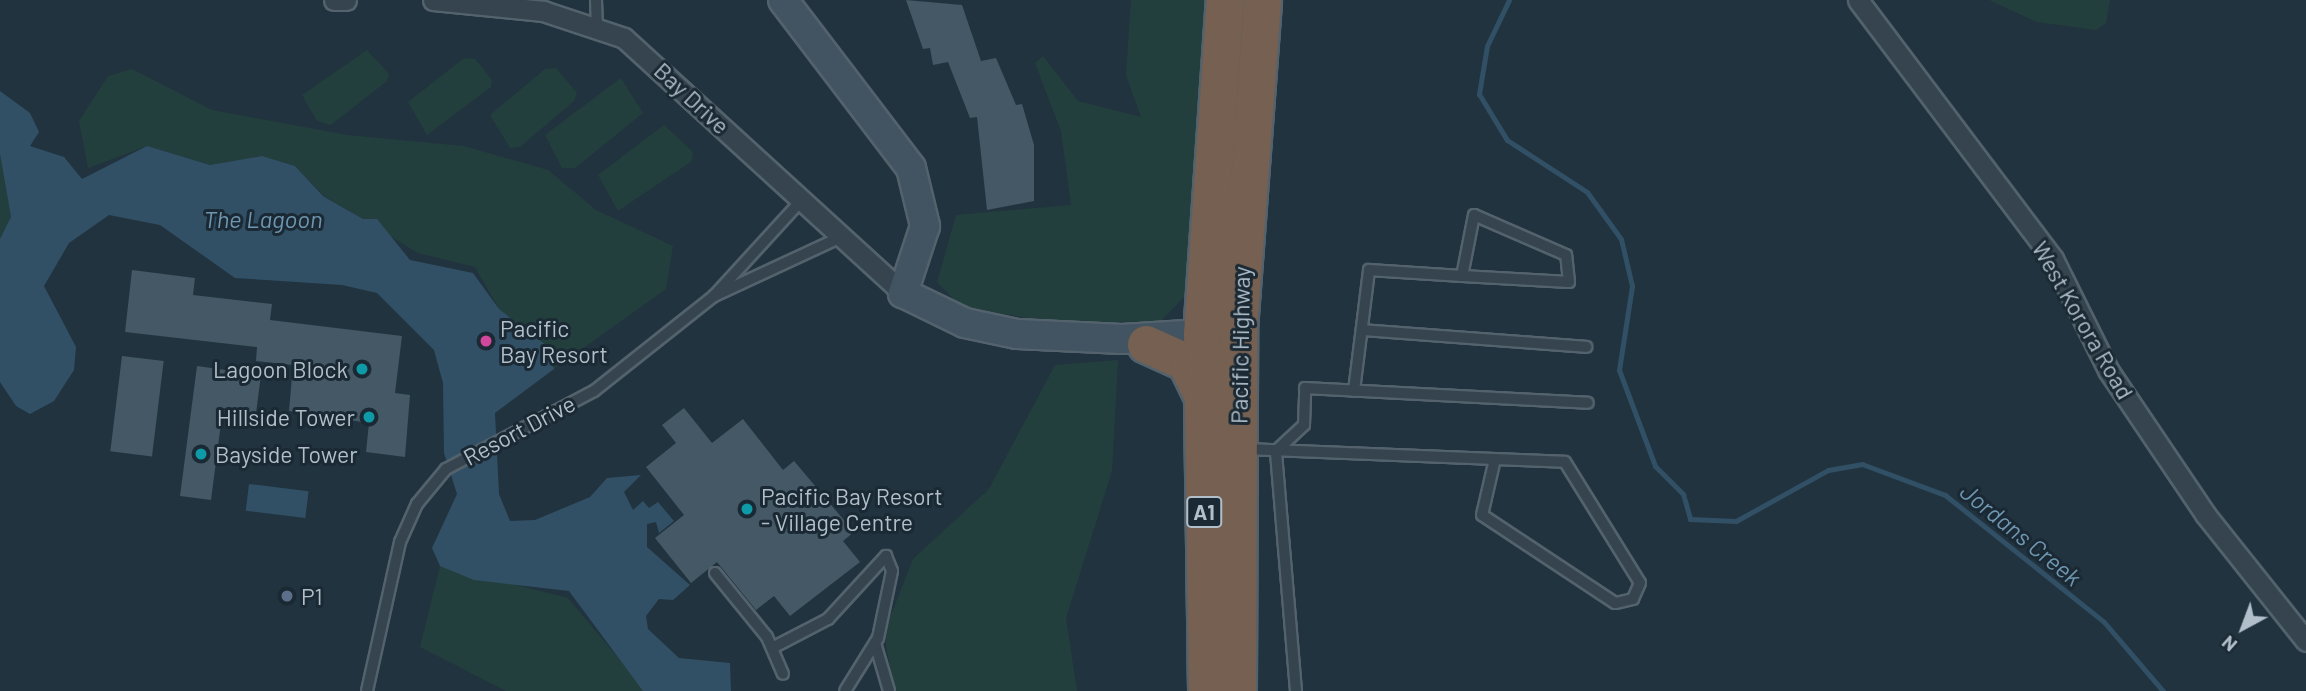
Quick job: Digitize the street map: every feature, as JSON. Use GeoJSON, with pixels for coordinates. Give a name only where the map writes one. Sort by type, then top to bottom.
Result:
{"type":"FeatureCollection","features":[{"type":"Feature","properties":{"kind":"highway","name":"Pacific Highway"},"geometry":{"type":"LineString","coordinates":[[1207,691],[1201,393],[1175,340],[1204,298],[1224,0]]}},
{"type":"Feature","properties":{"kind":"highway","name":"Pacific Highway"},"geometry":{"type":"LineString","coordinates":[[1237,691],[1237,449],[1243,235],[1262,0]]}},
{"type":"Feature","properties":{"kind":"highway"},"geometry":{"type":"LineString","coordinates":[[1175,340],[1219,322],[1243,235]]}},
{"type":"Feature","properties":{"kind":"highway"},"geometry":{"type":"LineString","coordinates":[[1175,340],[1201,393]]}},
{"type":"Feature","properties":{"kind":"highway"},"geometry":{"type":"LineString","coordinates":[[1175,340],[1220,366],[1223,478],[1237,538]]}},
{"type":"Feature","properties":{"kind":"street"},"geometry":{"type":"LineString","coordinates":[[334,0],[346,0]]}},
{"type":"Feature","properties":{"kind":"street","name":"Bay Drive"},"geometry":{"type":"LineString","coordinates":[[433,0],[540,6],[624,38],[691,93],[837,239],[903,293]]}},
{"type":"Feature","properties":{"kind":"street"},"geometry":{"type":"LineString","coordinates":[[783,0],[911,168],[925,226],[903,293],[989,330],[1175,340]]}},
{"type":"Feature","properties":{"kind":"street","name":"West Korora Road"},"geometry":{"type":"LineString","coordinates":[[1858,0],[2053,258],[2108,370],[2205,514],[2306,642]]}},
{"type":"Feature","properties":{"kind":"lane"},"geometry":{"type":"LineString","coordinates":[[596,0],[597,27]]}},
{"type":"Feature","properties":{"kind":"lane","name":"Resort Drive"},"geometry":{"type":"LineString","coordinates":[[367,691],[400,542],[417,504],[446,469],[500,437],[594,391],[714,296],[799,203]]}},
{"type":"Feature","properties":{"kind":"lane"},"geometry":{"type":"LineString","coordinates":[[1354,391],[1369,270],[1462,276],[1569,282],[1566,255],[1474,215],[1462,276]]}},
{"type":"Feature","properties":{"kind":"lane","name":"Resort Drive"},"geometry":{"type":"LineString","coordinates":[[714,296],[837,239]]}},
{"type":"Feature","properties":{"kind":"lane"},"geometry":{"type":"LineString","coordinates":[[1362,330],[1586,346]]}},
{"type":"Feature","properties":{"kind":"lane"},"geometry":{"type":"LineString","coordinates":[[1276,451],[1304,425],[1306,388],[1588,403]]}},
{"type":"Feature","properties":{"kind":"lane"},"geometry":{"type":"LineString","coordinates":[[1237,449],[1565,462],[1640,583],[1633,600],[1615,603],[1482,515],[1495,460]]}},
{"type":"Feature","properties":{"kind":"lane"},"geometry":{"type":"LineString","coordinates":[[1276,451],[1296,691]]}},
{"type":"Feature","properties":{"kind":"lane"},"geometry":{"type":"LineString","coordinates":[[774,647],[828,619],[886,556],[892,571],[876,643],[845,691]]}},
{"type":"Feature","properties":{"kind":"lane"},"geometry":{"type":"LineString","coordinates":[[715,573],[774,647],[783,674]]}},
{"type":"Feature","properties":{"kind":"lane"},"geometry":{"type":"LineString","coordinates":[[876,643],[889,691]]}},
{"type":"Feature","properties":{"kind":"green space"},"geometry":{"type":"Polygon","coordinates":[[[1131,0],[1207,0],[1185,296],[1161,321],[1060,323],[961,307],[937,282],[956,215],[1071,205],[1061,131],[1035,63],[1043,56],[1078,101],[1141,117],[1126,75],[1131,0]]]}},
{"type":"Feature","properties":{"kind":"green space"},"geometry":{"type":"Polygon","coordinates":[[[1989,0],[2110,0],[2106,23],[2096,30],[2037,22],[1989,0]]]}},
{"type":"Feature","properties":{"kind":"green space"},"geometry":{"type":"Polygon","coordinates":[[[367,50],[389,74],[387,81],[331,125],[317,121],[302,95],[367,50]]]}},
{"type":"Feature","properties":{"kind":"green space"},"geometry":{"type":"Polygon","coordinates":[[[464,58],[475,59],[492,80],[491,87],[427,135],[408,102],[464,58]]]}},
{"type":"Feature","properties":{"kind":"green space"},"geometry":{"type":"Polygon","coordinates":[[[556,68],[577,93],[574,101],[520,147],[510,148],[490,115],[545,69],[556,68]]]}},
{"type":"Feature","properties":{"kind":"green space"},"geometry":{"type":"Polygon","coordinates":[[[132,69],[212,110],[347,135],[464,146],[548,170],[596,210],[673,246],[666,289],[554,369],[546,345],[499,309],[475,267],[418,253],[323,195],[295,166],[262,156],[210,165],[147,146],[88,168],[79,121],[108,76],[132,69]]]}},
{"type":"Feature","properties":{"kind":"green space"},"geometry":{"type":"Polygon","coordinates":[[[621,78],[643,113],[575,168],[562,168],[545,135],[621,78]]]}},
{"type":"Feature","properties":{"kind":"green space"},"geometry":{"type":"Polygon","coordinates":[[[664,125],[693,152],[692,161],[618,211],[598,175],[664,125]]]}},
{"type":"Feature","properties":{"kind":"green space"},"geometry":{"type":"Polygon","coordinates":[[[0,154],[11,217],[0,239],[0,154]]]}},
{"type":"Feature","properties":{"kind":"green space"},"geometry":{"type":"Polygon","coordinates":[[[1118,360],[1112,471],[1066,618],[1077,691],[894,691],[884,633],[913,559],[989,489],[1055,365],[1118,360]]]}},
{"type":"Feature","properties":{"kind":"green space"},"geometry":{"type":"Polygon","coordinates":[[[440,566],[568,598],[646,691],[506,691],[420,647],[440,566]]]}},
{"type":"Feature","properties":{"kind":"water","name":"The Lagoon"},"geometry":{"type":"Polygon","coordinates":[[[0,91],[30,113],[39,132],[30,146],[64,157],[82,179],[147,146],[210,165],[262,156],[295,166],[323,196],[363,219],[377,219],[410,260],[473,273],[499,309],[546,345],[554,369],[495,413],[499,494],[510,521],[535,520],[590,497],[607,478],[641,475],[624,492],[633,510],[643,501],[649,508],[658,502],[674,521],[659,533],[656,522],[647,524],[647,547],[690,585],[673,600],[659,599],[646,616],[648,629],[679,658],[730,663],[731,691],[643,691],[569,591],[474,580],[440,566],[432,548],[457,494],[444,453],[443,383],[434,350],[377,293],[342,285],[235,278],[160,225],[109,215],[69,243],[44,286],[76,347],[74,370],[54,401],[30,414],[16,406],[0,382],[0,239],[11,217],[0,154],[0,91]]]}},
{"type":"Feature","properties":{"kind":"water"},"geometry":{"type":"Polygon","coordinates":[[[249,484],[309,491],[305,518],[246,511],[249,484]]]}},
{"type":"Feature","properties":{"kind":"building"},"geometry":{"type":"Polygon","coordinates":[[[906,0],[962,5],[981,61],[996,58],[1016,105],[1022,104],[1034,145],[1034,201],[987,210],[977,117],[970,118],[948,62],[933,65],[930,48],[923,49],[906,0]]]}},
{"type":"Feature","properties":{"kind":"building","name":"Lagoon Block"},"geometry":{"type":"Polygon","coordinates":[[[132,270],[195,278],[193,295],[272,304],[270,320],[402,336],[395,393],[410,395],[405,457],[366,452],[369,423],[289,411],[293,365],[256,361],[257,347],[125,332],[132,270]]]}},
{"type":"Feature","properties":{"kind":"building"},"geometry":{"type":"Polygon","coordinates":[[[122,356],[164,361],[152,456],[110,451],[122,356]]]}},
{"type":"Feature","properties":{"kind":"building","name":"Bayside Tower"},"geometry":{"type":"Polygon","coordinates":[[[197,366],[261,375],[256,413],[223,408],[211,500],[180,496],[197,366]]]}},
{"type":"Feature","properties":{"kind":"building","name":"Pacific Bay Resort - Village Centre"},"geometry":{"type":"Polygon","coordinates":[[[684,408],[712,443],[743,419],[783,470],[794,461],[854,532],[843,541],[860,562],[790,616],[774,596],[756,610],[717,562],[691,583],[655,538],[684,515],[646,467],[676,443],[662,425],[684,408]]]}},
{"type":"Feature","properties":{"kind":"waterway","name":"Jordans Creek"},"geometry":{"type":"LineString","coordinates":[[1509,0],[1487,46],[1479,94],[1507,140],[1587,192],[1621,239],[1632,286],[1619,370],[1655,466],[1683,494],[1690,519],[1736,521],[1828,470],[1862,464],[1945,495],[2104,622],[2163,691]]}},
{"type":"Feature","properties":{"kind":"place","name":"Pacific Bay Resort"},"geometry":{"type":"Point","coordinates":[486,341]}},
{"type":"Feature","properties":{"kind":"place","name":"Lagoon Block"},"geometry":{"type":"Point","coordinates":[362,369]}},
{"type":"Feature","properties":{"kind":"place","name":"Hillside Tower"},"geometry":{"type":"Point","coordinates":[369,417]}},
{"type":"Feature","properties":{"kind":"place","name":"Bayside Tower"},"geometry":{"type":"Point","coordinates":[201,454]}},
{"type":"Feature","properties":{"kind":"place","name":"Pacific Bay Resort - Village Centre"},"geometry":{"type":"Point","coordinates":[747,509]}},
{"type":"Feature","properties":{"kind":"place","name":"P1"},"geometry":{"type":"Point","coordinates":[287,596]}}]}
